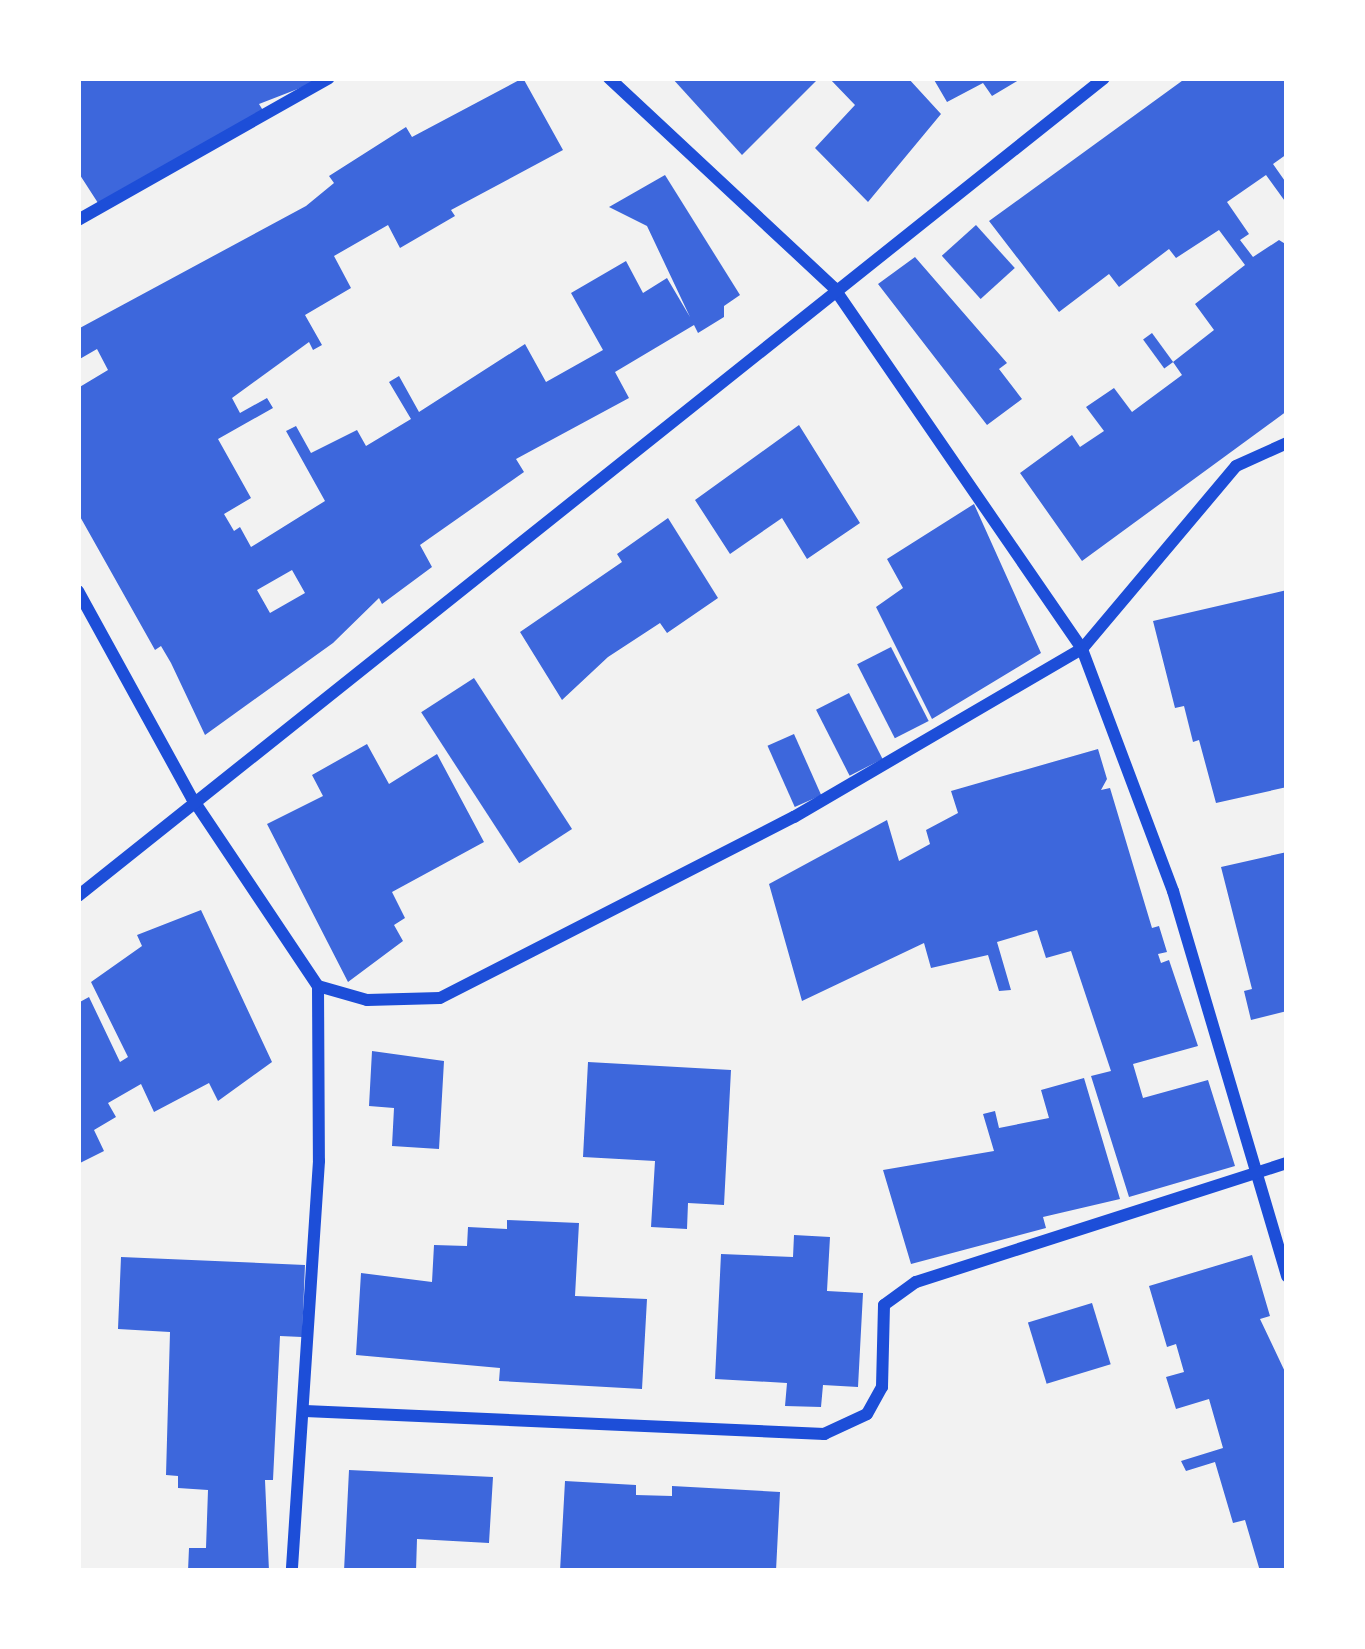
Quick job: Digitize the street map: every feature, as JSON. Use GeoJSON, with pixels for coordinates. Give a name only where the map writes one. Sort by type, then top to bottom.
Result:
{"type":"FeatureCollection","features":[{"type":"Feature","properties":{"kind":"street"},"geometry":{"type":"LineString","coordinates":[[78,220],[328,78]]}},
{"type":"Feature","properties":{"kind":"street"},"geometry":{"type":"LineString","coordinates":[[609,78],[834,288],[1082,649],[1173,892],[1287,1276]]}},
{"type":"Feature","properties":{"kind":"street"},"geometry":{"type":"LineString","coordinates":[[78,896],[192,798],[1104,78]]}},
{"type":"Feature","properties":{"kind":"street"},"geometry":{"type":"LineString","coordinates":[[318,986],[367,1000],[440,998],[632,905],[1082,649],[1236,466],[1287,443]]}},
{"type":"Feature","properties":{"kind":"street"},"geometry":{"type":"LineString","coordinates":[[78,591],[192,798],[318,986],[319,1161],[292,1571]]}},
{"type":"Feature","properties":{"kind":"street"},"geometry":{"type":"LineString","coordinates":[[305,1411],[824,1434],[867,1414],[882,1388],[884,1305],[916,1282],[1287,1162]]}},
{"type":"Feature","properties":{"kind":"building"},"geometry":{"type":"Polygon","coordinates":[[[78,78],[326,78],[259,104],[264,112],[98,203],[78,172],[78,78]]]}},
{"type":"Feature","properties":{"kind":"building"},"geometry":{"type":"Polygon","coordinates":[[[523,78],[563,150],[451,210],[455,216],[400,248],[388,225],[334,256],[351,288],[305,315],[322,345],[313,350],[309,342],[232,398],[240,413],[267,398],[273,408],[218,439],[251,498],[224,514],[234,531],[240,527],[251,547],[325,501],[286,431],[296,426],[311,453],[357,430],[366,446],[411,419],[389,382],[399,376],[419,412],[525,344],[546,382],[603,350],[571,293],[626,261],[643,293],[667,278],[690,317],[647,226],[609,207],[665,175],[740,295],[724,306],[724,317],[698,333],[694,325],[615,372],[629,398],[516,459],[524,472],[420,545],[432,567],[382,604],[379,598],[333,643],[205,735],[171,663],[161,646],[155,650],[78,513],[78,388],[108,370],[97,349],[78,360],[78,329],[306,206],[334,183],[329,176],[406,127],[412,137],[523,78]],[[292,570],[257,590],[270,613],[305,593],[292,570]]]}},
{"type":"Feature","properties":{"kind":"building"},"geometry":{"type":"Polygon","coordinates":[[[672,78],[819,78],[742,155],[672,78]]]}},
{"type":"Feature","properties":{"kind":"building"},"geometry":{"type":"Polygon","coordinates":[[[829,78],[908,78],[941,114],[868,202],[815,148],[855,105],[829,78]]]}},
{"type":"Feature","properties":{"kind":"building"},"geometry":{"type":"Polygon","coordinates":[[[933,78],[1022,78],[992,96],[983,83],[947,102],[933,78]]]}},
{"type":"Feature","properties":{"kind":"building"},"geometry":{"type":"Polygon","coordinates":[[[1186,78],[1287,78],[1287,154],[1273,164],[1287,184],[1287,204],[1266,175],[1227,202],[1249,234],[1240,240],[1253,257],[1279,240],[1287,245],[1287,411],[1082,561],[1020,473],[1072,435],[1080,447],[1104,431],[1086,407],[1114,388],[1132,412],[1182,375],[1173,362],[1214,330],[1195,304],[1245,265],[1219,230],[1176,258],[1169,249],[1119,287],[1109,274],[1059,312],[989,221],[1186,78]]]}},
{"type":"Feature","properties":{"kind":"building"},"geometry":{"type":"Polygon","coordinates":[[[976,225],[1015,268],[981,299],[942,256],[976,225]]]}},
{"type":"Feature","properties":{"kind":"building"},"geometry":{"type":"Polygon","coordinates":[[[915,257],[1007,363],[999,369],[1022,399],[987,425],[878,284],[915,257]]]}},
{"type":"Feature","properties":{"kind":"building"},"geometry":{"type":"Polygon","coordinates":[[[1152,333],[1173,362],[1164,369],[1143,339],[1152,333]]]}},
{"type":"Feature","properties":{"kind":"building"},"geometry":{"type":"Polygon","coordinates":[[[799,425],[860,523],[807,559],[782,518],[730,554],[695,500],[799,425]]]}},
{"type":"Feature","properties":{"kind":"building"},"geometry":{"type":"Polygon","coordinates":[[[974,504],[1041,653],[932,719],[876,607],[903,588],[887,559],[974,504]]]}},
{"type":"Feature","properties":{"kind":"building"},"geometry":{"type":"Polygon","coordinates":[[[668,518],[718,598],[667,633],[660,623],[608,657],[562,700],[520,632],[622,562],[617,554],[668,518]]]}},
{"type":"Feature","properties":{"kind":"building"},"geometry":{"type":"Polygon","coordinates":[[[1287,590],[1287,787],[1216,803],[1199,740],[1193,742],[1184,706],[1175,708],[1153,621],[1287,590]]]}},
{"type":"Feature","properties":{"kind":"building"},"geometry":{"type":"Polygon","coordinates":[[[891,647],[929,721],[895,738],[857,664],[891,647]]]}},
{"type":"Feature","properties":{"kind":"building"},"geometry":{"type":"Polygon","coordinates":[[[474,678],[572,829],[519,863],[421,712],[474,678]]]}},
{"type":"Feature","properties":{"kind":"building"},"geometry":{"type":"Polygon","coordinates":[[[849,693],[883,759],[850,776],[816,710],[849,693]]]}},
{"type":"Feature","properties":{"kind":"building"},"geometry":{"type":"Polygon","coordinates":[[[794,734],[821,795],[795,807],[768,746],[794,734]]]}},
{"type":"Feature","properties":{"kind":"building"},"geometry":{"type":"Polygon","coordinates":[[[367,744],[389,784],[437,754],[484,842],[392,892],[405,918],[394,925],[403,941],[348,982],[267,824],[323,796],[312,775],[367,744]]]}},
{"type":"Feature","properties":{"kind":"building"},"geometry":{"type":"Polygon","coordinates":[[[1098,749],[1107,779],[1101,790],[1110,788],[1152,928],[1159,926],[1167,952],[1158,954],[1161,963],[1169,960],[1198,1046],[1133,1064],[1143,1098],[1208,1080],[1235,1166],[1129,1197],[1091,1076],[1111,1071],[1071,951],[1046,958],[1037,930],[997,942],[1011,990],[999,991],[988,955],[931,968],[924,943],[802,1001],[769,884],[887,820],[899,861],[930,844],[926,830],[958,813],[951,791],[1098,749]]]}},
{"type":"Feature","properties":{"kind":"building"},"geometry":{"type":"Polygon","coordinates":[[[1287,852],[1287,1011],[1251,1020],[1244,991],[1252,989],[1221,867],[1287,852]]]}},
{"type":"Feature","properties":{"kind":"building"},"geometry":{"type":"Polygon","coordinates":[[[201,910],[272,1062],[218,1101],[209,1083],[154,1112],[141,1084],[108,1103],[116,1117],[94,1130],[104,1151],[78,1164],[78,1003],[89,997],[120,1062],[128,1057],[91,982],[142,946],[137,935],[201,910]]]}},
{"type":"Feature","properties":{"kind":"building"},"geometry":{"type":"Polygon","coordinates":[[[372,1051],[444,1061],[439,1149],[392,1146],[394,1108],[369,1106],[372,1051]]]}},
{"type":"Feature","properties":{"kind":"building"},"geometry":{"type":"Polygon","coordinates":[[[588,1062],[731,1070],[724,1205],[688,1203],[687,1229],[651,1227],[655,1161],[583,1157],[588,1062]]]}},
{"type":"Feature","properties":{"kind":"building"},"geometry":{"type":"Polygon","coordinates":[[[1084,1078],[1120,1199],[1043,1217],[1046,1228],[911,1264],[883,1170],[994,1151],[983,1114],[995,1111],[999,1128],[1049,1118],[1041,1090],[1084,1078]]]}},
{"type":"Feature","properties":{"kind":"building"},"geometry":{"type":"Polygon","coordinates":[[[507,1220],[579,1223],[575,1296],[647,1299],[642,1389],[499,1381],[500,1368],[356,1355],[361,1273],[432,1282],[434,1245],[467,1246],[468,1227],[507,1229],[507,1220]]]}},
{"type":"Feature","properties":{"kind":"building"},"geometry":{"type":"Polygon","coordinates":[[[794,1235],[830,1237],[827,1291],[863,1293],[858,1387],[823,1385],[821,1407],[785,1406],[787,1383],[715,1379],[721,1254],[793,1257],[794,1235]]]}},
{"type":"Feature","properties":{"kind":"building"},"geometry":{"type":"Polygon","coordinates":[[[1252,1255],[1270,1316],[1260,1319],[1287,1376],[1287,1571],[1260,1571],[1245,1520],[1233,1523],[1215,1462],[1186,1471],[1181,1461],[1223,1448],[1209,1399],[1176,1409],[1166,1377],[1184,1372],[1176,1344],[1167,1347],[1149,1286],[1252,1255]]]}},
{"type":"Feature","properties":{"kind":"building"},"geometry":{"type":"Polygon","coordinates":[[[121,1257],[305,1265],[302,1337],[280,1336],[273,1480],[265,1480],[269,1571],[188,1571],[189,1548],[206,1548],[208,1490],[178,1488],[178,1476],[166,1475],[170,1332],[118,1329],[121,1257]]]}},
{"type":"Feature","properties":{"kind":"building"},"geometry":{"type":"Polygon","coordinates":[[[1092,1303],[1111,1364],[1047,1384],[1028,1323],[1092,1303]]]}},
{"type":"Feature","properties":{"kind":"building"},"geometry":{"type":"Polygon","coordinates":[[[349,1470],[493,1477],[489,1543],[417,1539],[416,1571],[344,1571],[349,1470]]]}},
{"type":"Feature","properties":{"kind":"building"},"geometry":{"type":"Polygon","coordinates":[[[565,1481],[636,1485],[636,1495],[672,1496],[672,1486],[780,1492],[776,1571],[560,1571],[565,1481]]]}}]}
